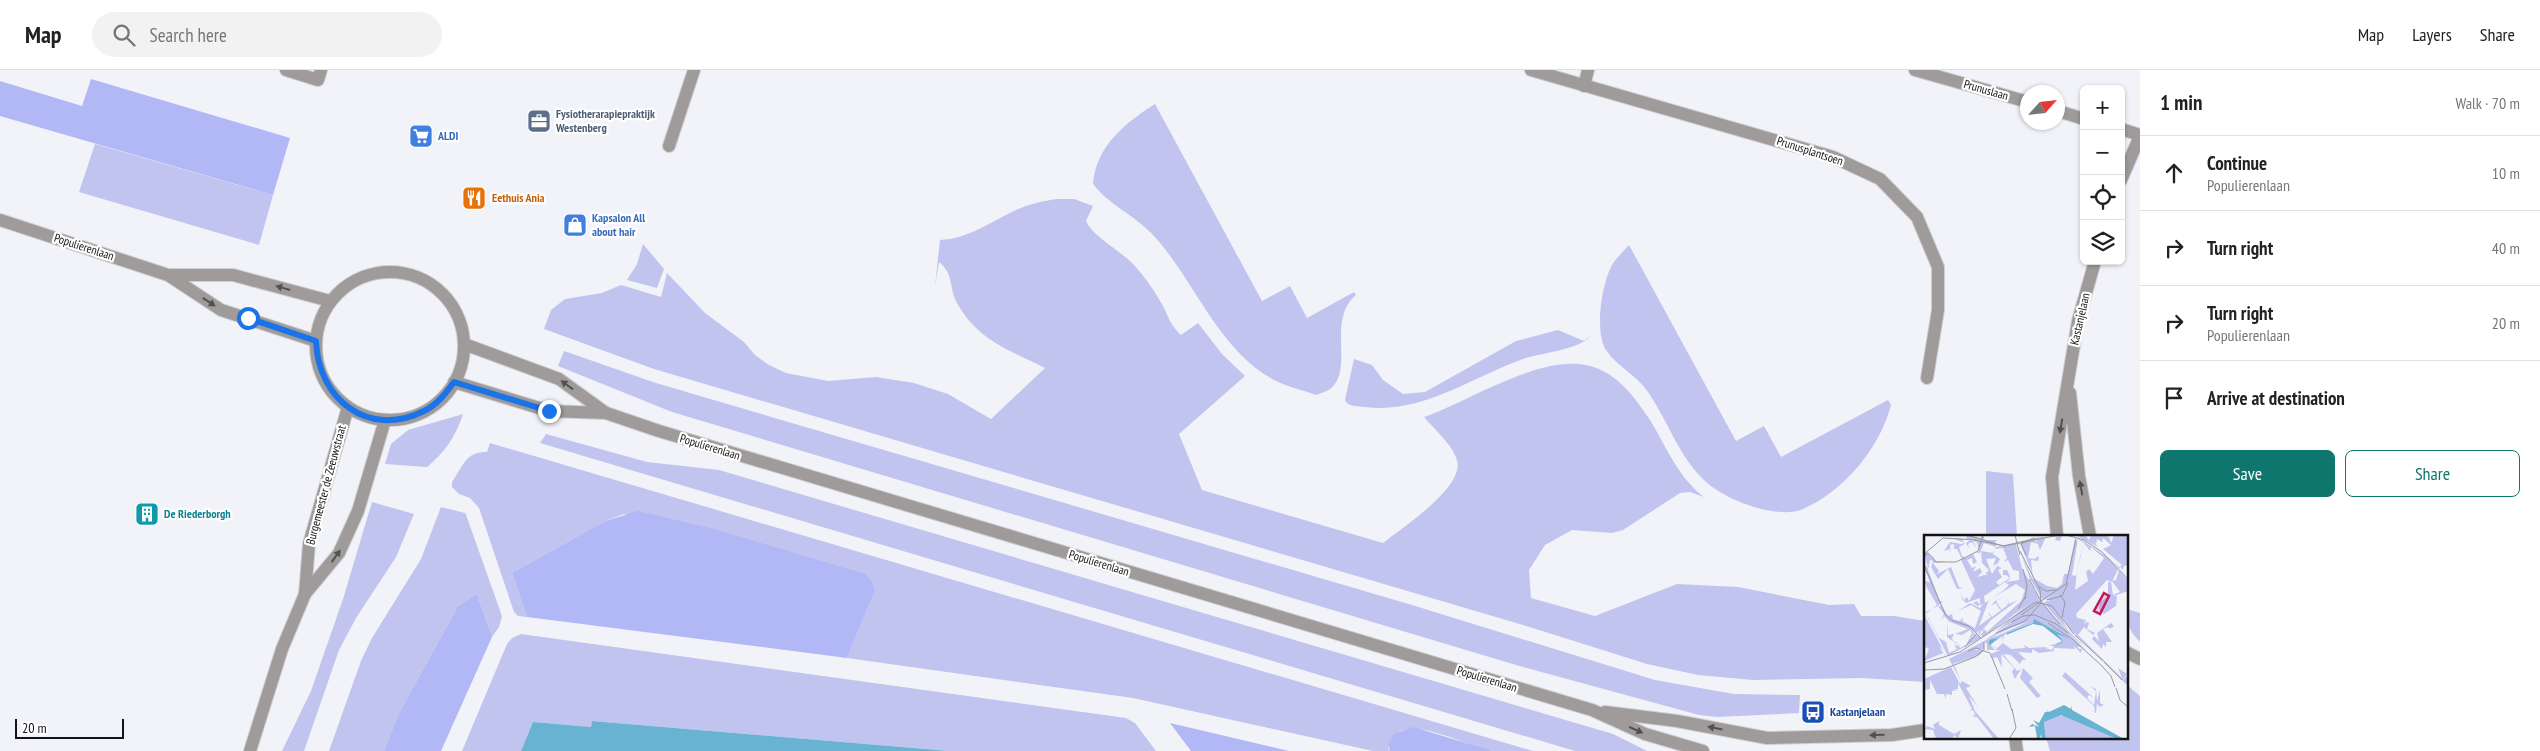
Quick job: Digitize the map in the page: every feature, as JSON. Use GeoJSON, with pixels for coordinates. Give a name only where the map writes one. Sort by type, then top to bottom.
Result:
{"type":"FeatureCollection","features":[{"type":"Feature","properties":{"kind":"street"},"geometry":{"type":"LineString","coordinates":[[286,70],[318,80],[321,70]]}},
{"type":"Feature","properties":{"kind":"street"},"geometry":{"type":"LineString","coordinates":[[669,146],[694,70]]}},
{"type":"Feature","properties":{"kind":"street","name":"Prunusplantsoen"},"geometry":{"type":"LineString","coordinates":[[1531,70],[1833,156],[1880,179],[1917,217],[1938,267],[1938,310],[1927,378]]}},
{"type":"Feature","properties":{"kind":"street"},"geometry":{"type":"LineString","coordinates":[[1584,86],[1588,70]]}},
{"type":"Feature","properties":{"kind":"street","name":"Prunuslaan"},"geometry":{"type":"LineString","coordinates":[[1915,70],[2020,100]]}},
{"type":"Feature","properties":{"kind":"street"},"geometry":{"type":"LineString","coordinates":[[2065,113],[2080,117]]}},
{"type":"Feature","properties":{"kind":"street"},"geometry":{"type":"LineString","coordinates":[[2123,175],[2140,135],[2124,130]]}},
{"type":"Feature","properties":{"kind":"street","name":"Populierenlaan"},"geometry":{"type":"LineString","coordinates":[[0,220],[168,275],[221,310],[316,341]]}},
{"type":"Feature","properties":{"kind":"street","name":"Kastanjelaan"},"geometry":{"type":"LineString","coordinates":[[2057,535],[2052,477],[2078,321],[2094,265]]}},
{"type":"Feature","properties":{"kind":"street"},"geometry":{"type":"LineString","coordinates":[[381,272],[402,272],[422,278],[438,290],[452,305],[460,324],[464,344],[462,364],[454,382],[441,399],[425,411],[406,418],[385,420],[372,418],[348,407],[333,394],[323,378],[316,360],[318,326],[330,301],[344,286],[362,276],[381,272]]}},
{"type":"Feature","properties":{"kind":"street","name":"Populierenlaan"},"geometry":{"type":"LineString","coordinates":[[168,275],[233,275],[330,301]]}},
{"type":"Feature","properties":{"kind":"street","name":"Populierenlaan"},"geometry":{"type":"LineString","coordinates":[[464,344],[559,379],[606,413]]}},
{"type":"Feature","properties":{"kind":"street","name":"Kastanjelaan"},"geometry":{"type":"LineString","coordinates":[[2069,378],[2079,476],[2090,535]]}},
{"type":"Feature","properties":{"kind":"street","name":"Populierenlaan"},"geometry":{"type":"LineString","coordinates":[[454,382],[549,411],[606,413],[678,437],[1592,710],[1645,734],[1703,751]]}},
{"type":"Feature","properties":{"kind":"street","name":"Burgemeester de Zeeuwstraat"},"geometry":{"type":"LineString","coordinates":[[305,594],[309,544],[348,407]]}},
{"type":"Feature","properties":{"kind":"street","name":"Burgemeester de Zeeuwstraat"},"geometry":{"type":"LineString","coordinates":[[250,751],[282,649],[305,594],[339,553],[358,511],[385,420]]}},
{"type":"Feature","properties":{"kind":"street"},"geometry":{"type":"LineString","coordinates":[[2128,653],[2140,659]]}},
{"type":"Feature","properties":{"kind":"street","name":"Populierenlaan"},"geometry":{"type":"LineString","coordinates":[[1592,710],[1677,721],[1767,738],[1892,735],[1924,730]]}},
{"type":"Feature","properties":{"kind":"street"},"geometry":{"type":"LineString","coordinates":[[2015,738],[2017,751]]}},
{"type":"Feature","properties":{"kind":"shaded area"},"geometry":{"type":"Polygon","coordinates":[[[91,79],[290,138],[273,195],[0,116],[0,81],[82,106],[91,79]]]}},
{"type":"Feature","properties":{"kind":"shaded area"},"geometry":{"type":"Polygon","coordinates":[[[1155,104],[1262,301],[1290,286],[1307,318],[1354,292],[1356,295],[1347,305],[1343,318],[1340,370],[1337,381],[1330,389],[1316,395],[1276,381],[1256,368],[1238,352],[1223,334],[1169,254],[1154,236],[1107,198],[1093,184],[1095,170],[1106,147],[1133,119],[1155,104]]]}},
{"type":"Feature","properties":{"kind":"shaded area"},"geometry":{"type":"Polygon","coordinates":[[[95,144],[273,195],[259,245],[79,192],[95,144]]]}},
{"type":"Feature","properties":{"kind":"shaded area"},"geometry":{"type":"Polygon","coordinates":[[[1057,199],[1074,199],[1093,206],[1086,221],[1090,227],[1138,270],[1153,290],[1170,322],[1178,332],[1181,335],[1198,323],[1222,354],[1245,376],[1179,434],[1202,490],[1383,543],[1430,506],[1452,482],[1457,471],[1455,454],[1424,417],[1537,369],[1561,365],[1583,365],[1610,375],[1630,392],[1650,420],[1680,471],[1704,497],[1690,492],[1680,493],[1623,530],[1612,533],[1572,530],[1545,545],[1529,570],[1531,598],[1595,616],[1677,584],[1738,587],[1829,605],[1854,604],[1861,616],[1894,616],[1924,621],[1924,682],[1862,678],[1753,680],[1698,675],[1647,664],[1523,625],[654,369],[544,329],[551,310],[565,299],[602,293],[621,285],[661,297],[667,273],[705,313],[744,342],[755,355],[769,365],[786,373],[828,381],[876,377],[914,383],[948,394],[991,419],[1045,368],[1007,350],[975,327],[957,303],[947,271],[939,262],[935,286],[940,240],[970,233],[1016,210],[1057,199]]]}},
{"type":"Feature","properties":{"kind":"shaded area"},"geometry":{"type":"Polygon","coordinates":[[[643,244],[664,269],[657,288],[627,280],[637,264],[643,244]]]}},
{"type":"Feature","properties":{"kind":"shaded area"},"geometry":{"type":"Polygon","coordinates":[[[1629,245],[1736,441],[1764,426],[1781,457],[1888,400],[1891,405],[1878,437],[1869,452],[1846,480],[1818,501],[1803,509],[1792,512],[1766,510],[1752,506],[1725,495],[1705,481],[1688,461],[1648,392],[1611,356],[1602,342],[1600,319],[1606,280],[1614,262],[1629,245]]]}},
{"type":"Feature","properties":{"kind":"shaded area"},"geometry":{"type":"Polygon","coordinates":[[[1558,330],[1584,341],[1590,336],[1586,340],[1579,344],[1523,359],[1427,400],[1386,408],[1356,406],[1351,405],[1345,400],[1354,359],[1372,365],[1383,380],[1403,394],[1425,392],[1516,341],[1558,330]]]}},
{"type":"Feature","properties":{"kind":"shaded area"},"geometry":{"type":"Polygon","coordinates":[[[564,351],[656,383],[1412,605],[1655,680],[1734,694],[1800,695],[1799,713],[1717,717],[1699,715],[1516,665],[672,412],[558,366],[564,351]]]}},
{"type":"Feature","properties":{"kind":"shaded area"},"geometry":{"type":"Polygon","coordinates":[[[463,414],[449,443],[427,467],[385,464],[391,444],[408,430],[463,414]]]}},
{"type":"Feature","properties":{"kind":"shaded area"},"geometry":{"type":"Polygon","coordinates":[[[546,434],[647,462],[719,470],[1613,734],[1647,751],[1575,751],[540,443],[546,434]]]}},
{"type":"Feature","properties":{"kind":"shaded area"},"geometry":{"type":"Polygon","coordinates":[[[490,443],[1533,751],[1494,751],[1419,729],[1405,730],[1394,736],[1388,748],[1390,751],[1373,751],[1133,698],[847,658],[875,591],[624,514],[605,521],[512,573],[527,617],[518,616],[514,612],[479,508],[470,498],[459,494],[452,487],[452,482],[466,461],[474,454],[487,452],[490,443]]]}},
{"type":"Feature","properties":{"kind":"shaded area"},"geometry":{"type":"Polygon","coordinates":[[[1986,471],[2013,474],[2017,535],[1986,535],[1986,471]]]}},
{"type":"Feature","properties":{"kind":"shaded area"},"geometry":{"type":"Polygon","coordinates":[[[372,502],[414,514],[396,557],[356,618],[339,650],[304,751],[282,751],[311,691],[343,599],[372,502]]]}},
{"type":"Feature","properties":{"kind":"shaded area"},"geometry":{"type":"Polygon","coordinates":[[[441,507],[465,512],[502,616],[499,627],[492,637],[477,594],[458,606],[398,715],[384,751],[329,751],[361,661],[372,638],[421,559],[441,507]]]}},
{"type":"Feature","properties":{"kind":"shaded area"},"geometry":{"type":"Polygon","coordinates":[[[638,511],[714,529],[865,574],[871,580],[875,591],[847,658],[527,617],[512,573],[605,521],[638,511]]]}},
{"type":"Feature","properties":{"kind":"shaded area"},"geometry":{"type":"Polygon","coordinates":[[[477,594],[492,637],[441,751],[384,751],[398,715],[458,606],[477,594]]]}},
{"type":"Feature","properties":{"kind":"shaded area"},"geometry":{"type":"Polygon","coordinates":[[[2128,610],[2140,613],[2140,642],[2128,624],[2128,610]]]}},
{"type":"Feature","properties":{"kind":"shaded area"},"geometry":{"type":"Polygon","coordinates":[[[521,634],[1126,718],[1135,723],[1156,751],[949,751],[592,721],[591,727],[533,722],[521,751],[462,751],[507,644],[512,638],[521,634]]]}},
{"type":"Feature","properties":{"kind":"shaded area"},"geometry":{"type":"Polygon","coordinates":[[[2128,686],[2140,696],[2140,751],[2050,751],[2046,738],[2128,738],[2128,686]]]}},
{"type":"Feature","properties":{"kind":"shaded area"},"geometry":{"type":"Polygon","coordinates":[[[592,721],[949,751],[521,751],[533,722],[591,727],[592,721]]]}},
{"type":"Feature","properties":{"kind":"shaded area"},"geometry":{"type":"Polygon","coordinates":[[[1170,723],[1289,751],[1191,751],[1170,723]]]}},
{"type":"Feature","properties":{"kind":"shaded area"},"geometry":{"type":"Polygon","coordinates":[[[1413,727],[1493,751],[1390,751],[1388,744],[1394,734],[1413,727]]]}},
{"type":"Feature","properties":{"kind":"place","name":"Fysiotherarapiepraktijk Westenberg"},"geometry":{"type":"Point","coordinates":[539,121]}},
{"type":"Feature","properties":{"kind":"place","name":"ALDI"},"geometry":{"type":"Point","coordinates":[421,136]}},
{"type":"Feature","properties":{"kind":"place","name":"Eethuis Ania"},"geometry":{"type":"Point","coordinates":[474,198]}},
{"type":"Feature","properties":{"kind":"place","name":"Kapsalon All about hair"},"geometry":{"type":"Point","coordinates":[575,225]}},
{"type":"Feature","properties":{"kind":"place","name":"De Riederborgh"},"geometry":{"type":"Point","coordinates":[147,514]}},
{"type":"Feature","properties":{"kind":"place","name":"Kastanjelaan"},"geometry":{"type":"Point","coordinates":[1813,712]}},
{"type":"Feature","properties":{"kind":"route"},"geometry":{"type":"LineString","coordinates":[[248,318],[316,341],[316,360],[323,378],[333,394],[348,407],[372,418],[385,420],[406,418],[425,411],[441,399],[454,382],[549,411]]}}]}
